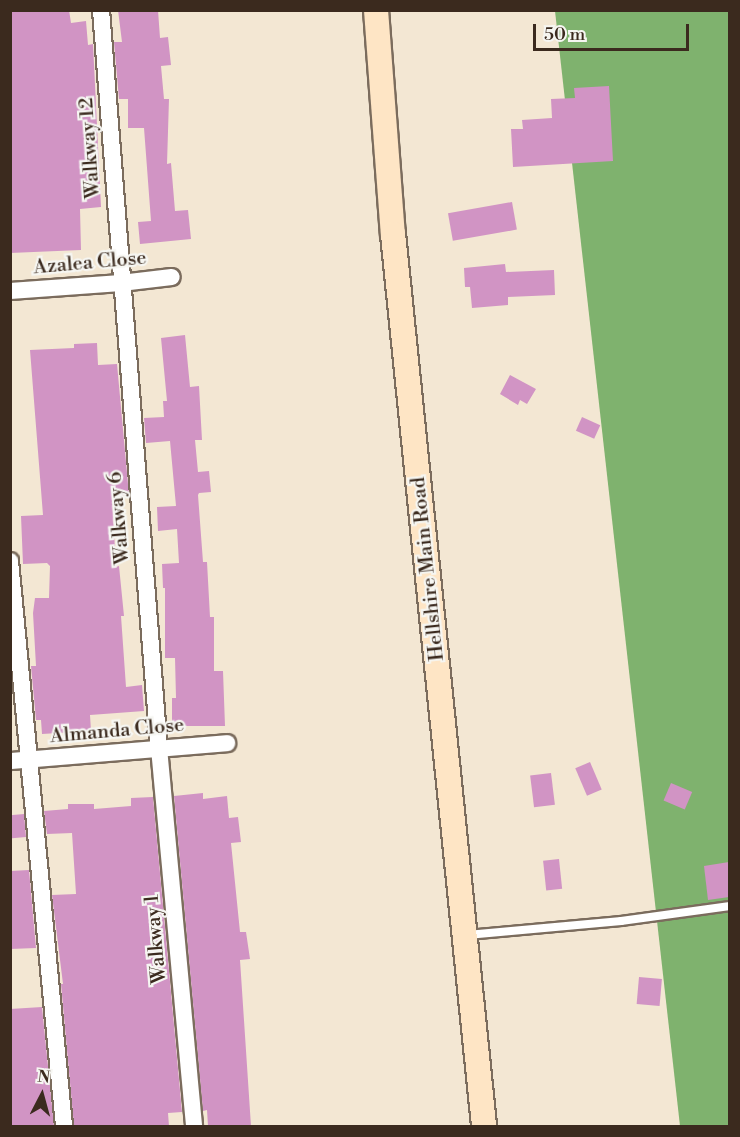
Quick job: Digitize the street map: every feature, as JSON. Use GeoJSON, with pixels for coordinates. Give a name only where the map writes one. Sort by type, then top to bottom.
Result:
{"type":"FeatureCollection","features":[{"type":"Feature","properties":{"kind":"main road","name":"Hellshire Main Road"},"geometry":{"type":"LineString","coordinates":[[376,10],[393,234],[484,1126]]}},
{"type":"Feature","properties":{"kind":"street","name":"Walkway 12"},"geometry":{"type":"LineString","coordinates":[[101,10],[121,283]]}},
{"type":"Feature","properties":{"kind":"street","name":"Azalea Close"},"geometry":{"type":"LineString","coordinates":[[10,291],[172,277]]}},
{"type":"Feature","properties":{"kind":"street","name":"Walkway 6"},"geometry":{"type":"LineString","coordinates":[[121,283],[159,748]]}},
{"type":"Feature","properties":{"kind":"street"},"geometry":{"type":"LineString","coordinates":[[10,561],[31,759],[64,1126]]}},
{"type":"Feature","properties":{"kind":"street","name":"Almanda Close"},"geometry":{"type":"LineString","coordinates":[[10,761],[227,743]]}},
{"type":"Feature","properties":{"kind":"street","name":"Walkway 1"},"geometry":{"type":"LineString","coordinates":[[159,748],[194,1126]]}},
{"type":"Feature","properties":{"kind":"lane"},"geometry":{"type":"LineString","coordinates":[[466,935],[621,921],[729,906]]}},
{"type":"Feature","properties":{"kind":"green space"},"geometry":{"type":"Polygon","coordinates":[[[555,11],[729,11],[729,1126],[680,1126],[555,11]]]}},
{"type":"Feature","properties":{"kind":"building"},"geometry":{"type":"Polygon","coordinates":[[[10,10],[69,10],[71,23],[86,21],[88,45],[93,44],[101,207],[80,209],[81,250],[10,253],[10,10]]]}},
{"type":"Feature","properties":{"kind":"building"},"geometry":{"type":"Polygon","coordinates":[[[118,10],[158,10],[160,38],[168,37],[171,65],[161,66],[164,99],[169,99],[167,164],[171,163],[175,211],[188,210],[191,239],[140,244],[138,222],[151,221],[144,128],[128,128],[128,99],[119,99],[114,42],[122,42],[118,10]]]}},
{"type":"Feature","properties":{"kind":"building"},"geometry":{"type":"Polygon","coordinates":[[[609,86],[613,161],[513,167],[511,129],[523,129],[522,120],[552,118],[551,99],[575,98],[574,88],[609,86]]]}},
{"type":"Feature","properties":{"kind":"building"},"geometry":{"type":"Polygon","coordinates":[[[512,202],[517,230],[453,241],[448,213],[512,202]]]}},
{"type":"Feature","properties":{"kind":"building"},"geometry":{"type":"Polygon","coordinates":[[[505,264],[506,272],[554,270],[555,295],[508,297],[508,305],[472,308],[470,287],[465,287],[464,268],[505,264]]]}},
{"type":"Feature","properties":{"kind":"building"},"geometry":{"type":"Polygon","coordinates":[[[185,335],[190,387],[199,386],[202,440],[195,440],[198,472],[209,471],[211,492],[198,495],[203,562],[207,562],[210,617],[214,617],[214,671],[223,671],[225,726],[172,726],[172,698],[176,698],[175,658],[165,658],[165,588],[163,588],[162,564],[179,563],[177,529],[158,531],[157,507],[176,506],[170,441],[146,443],[144,418],[164,417],[163,401],[167,401],[161,338],[185,335]]]}},
{"type":"Feature","properties":{"kind":"building"},"geometry":{"type":"Polygon","coordinates":[[[97,343],[98,365],[117,364],[129,495],[112,496],[116,567],[119,566],[124,616],[121,616],[126,687],[142,685],[144,711],[90,715],[91,731],[42,734],[41,720],[36,720],[31,666],[36,666],[33,613],[35,598],[49,598],[50,566],[47,563],[23,564],[21,516],[43,515],[30,350],[74,348],[74,344],[97,343]]]}},
{"type":"Feature","properties":{"kind":"building"},"geometry":{"type":"Polygon","coordinates":[[[510,375],[536,389],[527,404],[520,400],[518,405],[500,394],[510,375]]]}},
{"type":"Feature","properties":{"kind":"building"},"geometry":{"type":"Polygon","coordinates":[[[582,417],[600,425],[594,439],[576,431],[582,417]]]}},
{"type":"Feature","properties":{"kind":"building"},"geometry":{"type":"Polygon","coordinates":[[[590,762],[602,790],[587,796],[575,768],[590,762]]]}},
{"type":"Feature","properties":{"kind":"building"},"geometry":{"type":"Polygon","coordinates":[[[551,773],[555,805],[534,807],[530,776],[551,773]]]}},
{"type":"Feature","properties":{"kind":"building"},"geometry":{"type":"Polygon","coordinates":[[[671,783],[692,792],[685,809],[664,800],[671,783]]]}},
{"type":"Feature","properties":{"kind":"building"},"geometry":{"type":"Polygon","coordinates":[[[203,793],[203,799],[227,796],[229,818],[238,817],[241,842],[231,843],[240,932],[246,932],[250,959],[240,960],[251,1126],[208,1126],[207,1110],[203,1111],[174,796],[203,793]]]}},
{"type":"Feature","properties":{"kind":"building"},"geometry":{"type":"Polygon","coordinates":[[[153,797],[182,1112],[168,1113],[169,1126],[74,1126],[61,984],[63,984],[52,895],[76,894],[72,833],[47,834],[44,811],[68,809],[68,804],[94,804],[94,809],[131,806],[131,798],[153,797]]]}},
{"type":"Feature","properties":{"kind":"building"},"geometry":{"type":"Polygon","coordinates":[[[24,814],[26,837],[12,838],[10,815],[24,814]]]}},
{"type":"Feature","properties":{"kind":"building"},"geometry":{"type":"Polygon","coordinates":[[[559,859],[562,889],[546,891],[543,861],[559,859]]]}},
{"type":"Feature","properties":{"kind":"building"},"geometry":{"type":"Polygon","coordinates":[[[729,862],[729,897],[708,900],[704,866],[729,862]]]}},
{"type":"Feature","properties":{"kind":"building"},"geometry":{"type":"Polygon","coordinates":[[[29,870],[36,948],[10,949],[10,871],[29,870]]]}},
{"type":"Feature","properties":{"kind":"building"},"geometry":{"type":"Polygon","coordinates":[[[639,977],[662,979],[660,1006],[637,1004],[639,977]]]}},
{"type":"Feature","properties":{"kind":"building"},"geometry":{"type":"Polygon","coordinates":[[[42,1007],[54,1126],[10,1126],[10,1009],[42,1007]]]}}]}
